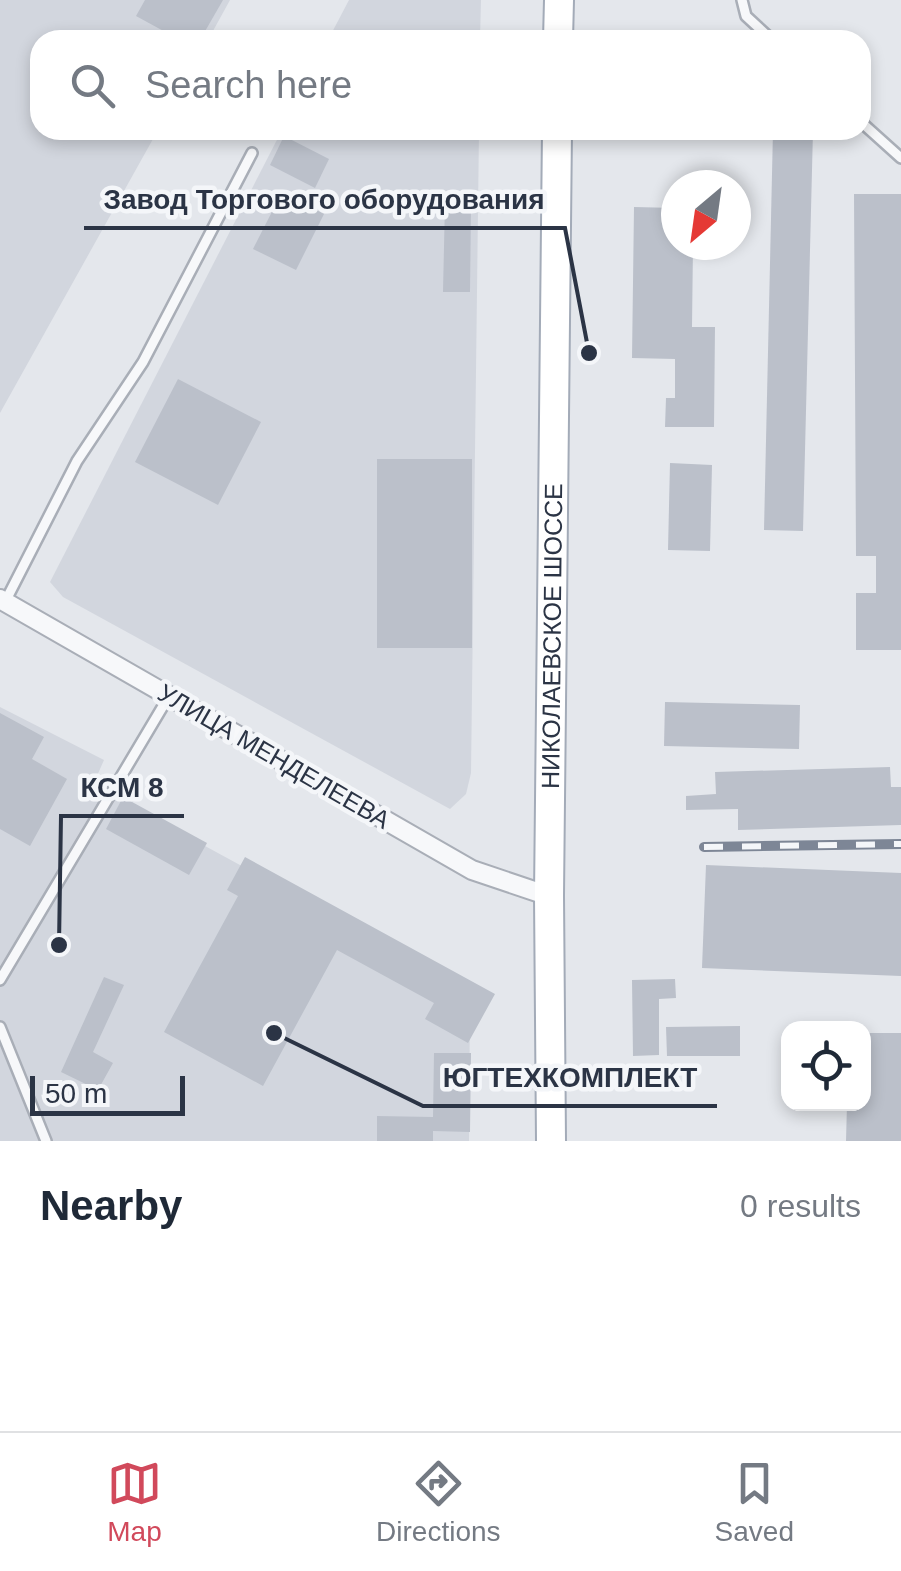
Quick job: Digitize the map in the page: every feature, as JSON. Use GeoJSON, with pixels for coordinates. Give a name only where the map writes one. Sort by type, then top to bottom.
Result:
{"type":"FeatureCollection","features":[{"type":"Feature","properties":{"kind":"main road"},"geometry":{"type":"LineString","coordinates":[[558,0],[558,30]]}},
{"type":"Feature","properties":{"kind":"main road","name":"НИКОЛАЕВСКОЕ ШОССЕ"},"geometry":{"type":"LineString","coordinates":[[551,1141],[548,896],[557,140]]}},
{"type":"Feature","properties":{"kind":"street","name":"УЛИЦА МЕНДЕЛЕЕВА"},"geometry":{"type":"LineString","coordinates":[[3,600],[472,870],[548,896]]}},
{"type":"Feature","properties":{"kind":"lane"},"geometry":{"type":"LineString","coordinates":[[742,0],[746,16],[761,30]]}},
{"type":"Feature","properties":{"kind":"lane"},"geometry":{"type":"LineString","coordinates":[[871,131],[901,158]]}},
{"type":"Feature","properties":{"kind":"lane","name":"УЛИЦА МЕНДЕЛЕЕВА"},"geometry":{"type":"LineString","coordinates":[[3,600],[77,461],[143,362],[252,153]]}},
{"type":"Feature","properties":{"kind":"lane"},"geometry":{"type":"LineString","coordinates":[[0,980],[169,696]]}},
{"type":"Feature","properties":{"kind":"lane"},"geometry":{"type":"LineString","coordinates":[[0,1027],[46,1141]]}},
{"type":"Feature","properties":{"kind":"shaded area"},"geometry":{"type":"Polygon","coordinates":[[[0,0],[230,0],[214,30],[30,30],[30,140],[152,140],[0,413],[0,0]]]}},
{"type":"Feature","properties":{"kind":"shaded area"},"geometry":{"type":"Polygon","coordinates":[[[349,0],[481,0],[480,30],[333,30],[349,0]]]}},
{"type":"Feature","properties":{"kind":"shaded area"},"geometry":{"type":"Polygon","coordinates":[[[277,140],[479,140],[471,773],[466,794],[450,809],[63,597],[50,582],[277,140]]]}},
{"type":"Feature","properties":{"kind":"shaded area"},"geometry":{"type":"Polygon","coordinates":[[[0,707],[104,760],[93,785],[470,990],[469,1141],[0,1141],[0,707]]]}},
{"type":"Feature","properties":{"kind":"building"},"geometry":{"type":"Polygon","coordinates":[[[145,0],[223,0],[206,30],[162,30],[136,16],[145,0]]]}},
{"type":"Feature","properties":{"kind":"building"},"geometry":{"type":"Polygon","coordinates":[[[282,140],[292,140],[329,159],[315,188],[270,165],[282,140]]]}},
{"type":"Feature","properties":{"kind":"building"},"geometry":{"type":"Polygon","coordinates":[[[773,140],[813,140],[803,531],[764,530],[773,140]]]}},
{"type":"Feature","properties":{"kind":"building"},"geometry":{"type":"Polygon","coordinates":[[[282,192],[324,214],[296,270],[253,249],[282,192]]]}},
{"type":"Feature","properties":{"kind":"building"},"geometry":{"type":"Polygon","coordinates":[[[854,194],[901,194],[901,650],[856,650],[856,593],[876,593],[876,556],[856,556],[854,194]]]}},
{"type":"Feature","properties":{"kind":"building"},"geometry":{"type":"Polygon","coordinates":[[[445,203],[471,204],[470,292],[443,292],[445,203]]]}},
{"type":"Feature","properties":{"kind":"building"},"geometry":{"type":"Polygon","coordinates":[[[634,207],[661,208],[661,260],[693,260],[692,327],[715,327],[714,427],[665,427],[666,398],[675,398],[675,359],[632,358],[634,207]]]}},
{"type":"Feature","properties":{"kind":"building"},"geometry":{"type":"Polygon","coordinates":[[[178,379],[261,422],[218,505],[135,462],[178,379]]]}},
{"type":"Feature","properties":{"kind":"building"},"geometry":{"type":"Polygon","coordinates":[[[377,459],[472,459],[472,648],[377,648],[377,459]]]}},
{"type":"Feature","properties":{"kind":"building"},"geometry":{"type":"Polygon","coordinates":[[[670,463],[712,465],[710,551],[668,550],[670,463]]]}},
{"type":"Feature","properties":{"kind":"building"},"geometry":{"type":"Polygon","coordinates":[[[665,702],[800,705],[799,749],[664,746],[665,702]]]}},
{"type":"Feature","properties":{"kind":"building"},"geometry":{"type":"Polygon","coordinates":[[[0,713],[44,737],[32,759],[67,779],[30,846],[0,829],[0,713]]]}},
{"type":"Feature","properties":{"kind":"building"},"geometry":{"type":"Polygon","coordinates":[[[890,767],[891,787],[901,787],[901,825],[738,830],[738,809],[686,810],[686,796],[716,794],[715,772],[890,767]]]}},
{"type":"Feature","properties":{"kind":"building"},"geometry":{"type":"Polygon","coordinates":[[[123,797],[207,843],[189,875],[106,829],[123,797]]]}},
{"type":"Feature","properties":{"kind":"building"},"geometry":{"type":"Polygon","coordinates":[[[245,857],[495,994],[468,1043],[425,1019],[434,1003],[337,950],[263,1086],[164,1032],[238,896],[227,890],[245,857]]]}},
{"type":"Feature","properties":{"kind":"building"},"geometry":{"type":"Polygon","coordinates":[[[706,865],[901,873],[901,976],[702,968],[706,865]]]}},
{"type":"Feature","properties":{"kind":"building"},"geometry":{"type":"Polygon","coordinates":[[[104,977],[124,985],[93,1052],[113,1063],[98,1090],[61,1072],[104,977]]]}},
{"type":"Feature","properties":{"kind":"building"},"geometry":{"type":"Polygon","coordinates":[[[675,979],[676,998],[659,999],[659,1055],[633,1056],[632,980],[675,979]]]}},
{"type":"Feature","properties":{"kind":"building"},"geometry":{"type":"Polygon","coordinates":[[[740,1026],[740,1056],[667,1056],[666,1027],[740,1026]]]}},
{"type":"Feature","properties":{"kind":"building"},"geometry":{"type":"Polygon","coordinates":[[[871,1033],[901,1033],[901,1141],[846,1141],[847,1111],[871,1111],[871,1033]]]}},
{"type":"Feature","properties":{"kind":"building"},"geometry":{"type":"Polygon","coordinates":[[[434,1053],[471,1053],[470,1132],[433,1131],[433,1141],[377,1141],[377,1116],[433,1117],[434,1053]]]}},
{"type":"Feature","properties":{"kind":"railway"},"geometry":{"type":"LineString","coordinates":[[704,847],[901,844]]}},
{"type":"Feature","properties":{"kind":"place","name":"Завод Торгового оборудования"},"geometry":{"type":"Point","coordinates":[589,353]}},
{"type":"Feature","properties":{"kind":"place","name":"КСМ 8"},"geometry":{"type":"Point","coordinates":[59,945]}},
{"type":"Feature","properties":{"kind":"place","name":"ЮГТЕХКОМПЛЕКТ"},"geometry":{"type":"Point","coordinates":[274,1033]}}]}
